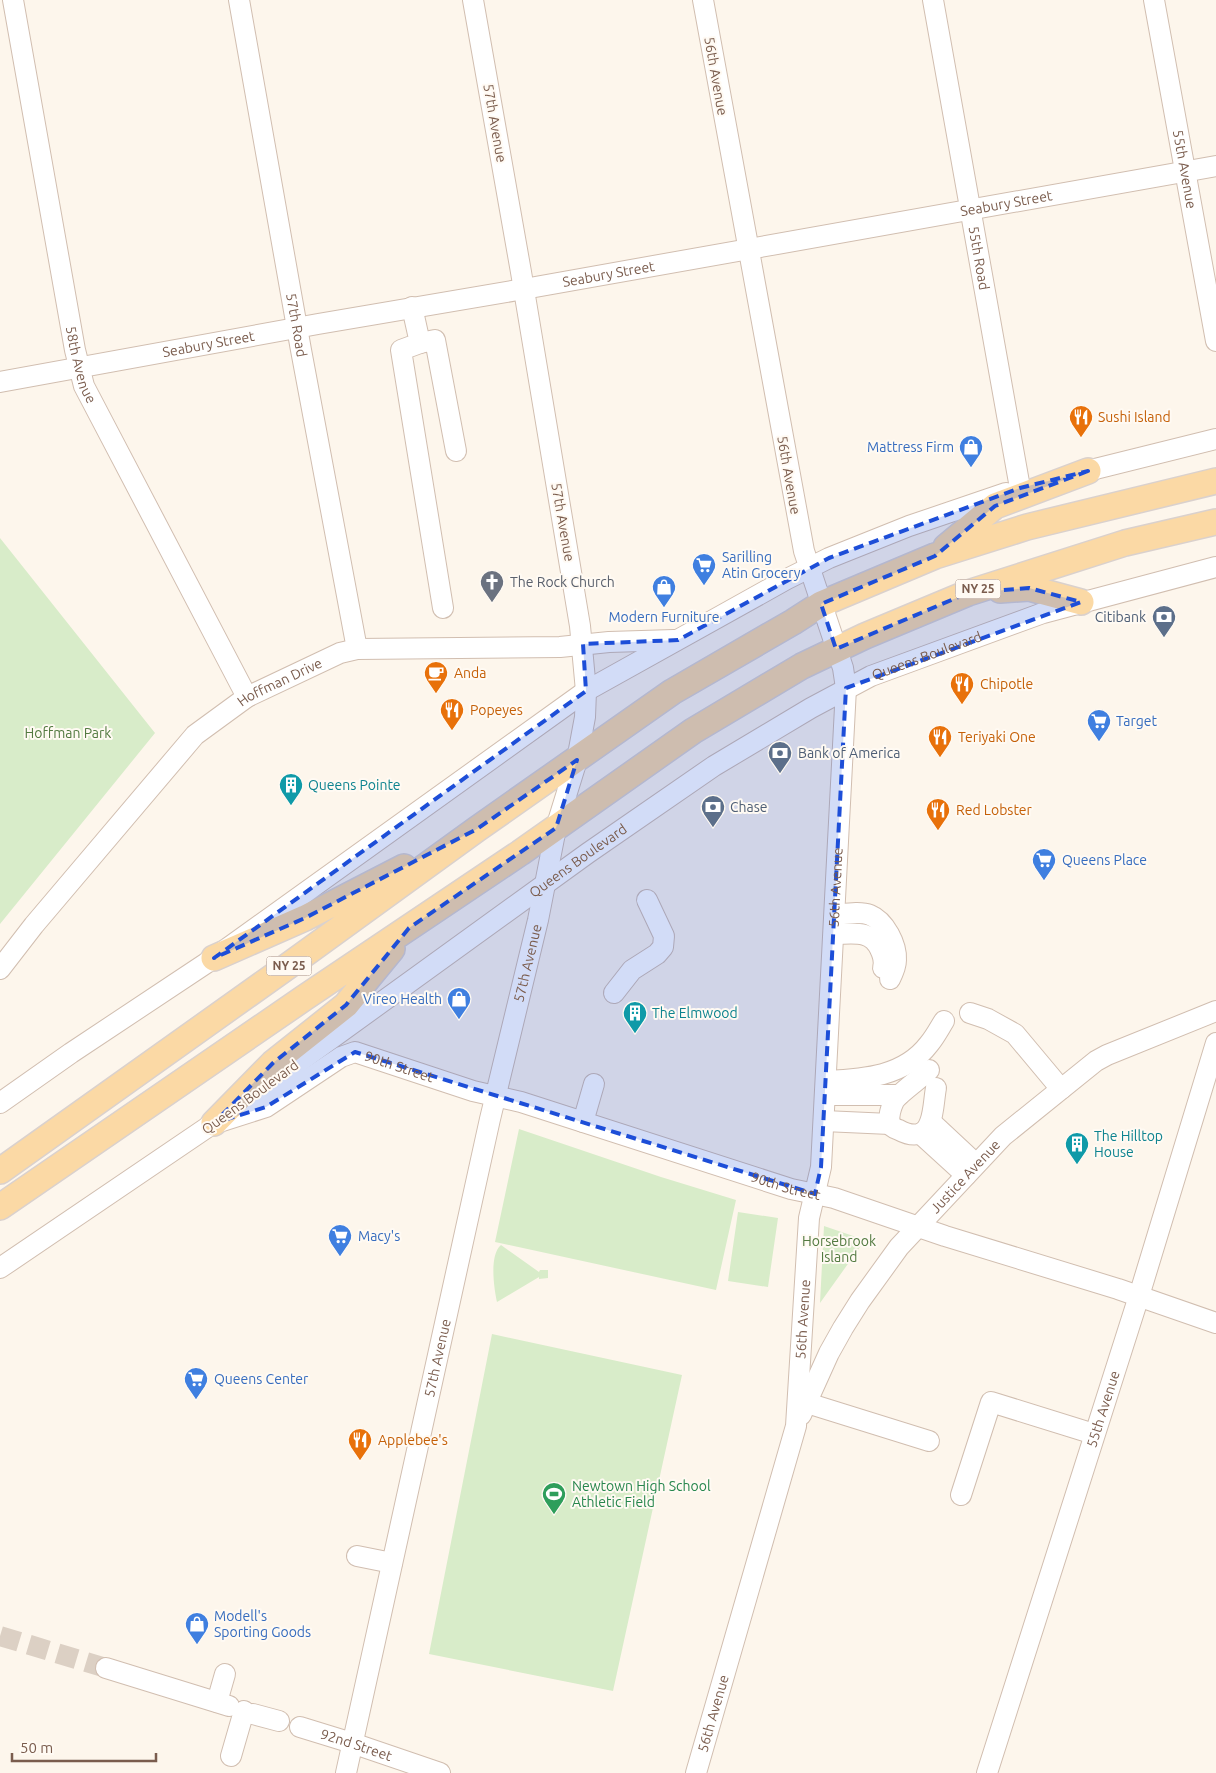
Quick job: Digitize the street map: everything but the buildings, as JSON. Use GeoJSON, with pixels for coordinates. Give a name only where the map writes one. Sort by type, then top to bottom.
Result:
{"type":"FeatureCollection","features":[{"type":"Feature","properties":{"kind":"main road"},"geometry":{"type":"LineString","coordinates":[[935,556],[995,506],[1088,471]]}},
{"type":"Feature","properties":{"kind":"main road","name":"NY 25"},"geometry":{"type":"LineString","coordinates":[[0,1171],[477,829],[672,692],[821,604],[935,556],[1028,527],[1216,481]]}},
{"type":"Feature","properties":{"kind":"main road","name":"NY 25"},"geometry":{"type":"LineString","coordinates":[[0,1207],[556,828],[693,731],[802,666],[865,636],[968,593],[1126,543],[1216,522]]}},
{"type":"Feature","properties":{"kind":"main road"},"geometry":{"type":"LineString","coordinates":[[968,593],[1029,588],[1081,602]]}},
{"type":"Feature","properties":{"kind":"main road"},"geometry":{"type":"LineString","coordinates":[[214,958],[305,918],[477,829]]}},
{"type":"Feature","properties":{"kind":"main road"},"geometry":{"type":"LineString","coordinates":[[214,1123],[273,1063],[346,1005],[409,928]]}},
{"type":"Feature","properties":{"kind":"street","name":"58th Avenue"},"geometry":{"type":"LineString","coordinates":[[13,0],[84,386],[247,697]]}},
{"type":"Feature","properties":{"kind":"street","name":"57th Road"},"geometry":{"type":"LineString","coordinates":[[239,0],[296,328],[357,649]]}},
{"type":"Feature","properties":{"kind":"street","name":"57th Avenue"},"geometry":{"type":"LineString","coordinates":[[346,1773],[496,1096],[546,882],[556,828],[577,760],[585,717],[586,691],[583,644],[524,289],[473,0]]}},
{"type":"Feature","properties":{"kind":"street","name":"56th Avenue"},"geometry":{"type":"LineString","coordinates":[[696,1773],[796,1426],[809,1218],[821,1167],[846,688],[842,668],[804,551],[703,0]]}},
{"type":"Feature","properties":{"kind":"street","name":"55th Road"},"geometry":{"type":"LineString","coordinates":[[933,0],[1020,488]]}},
{"type":"Feature","properties":{"kind":"street","name":"55th Avenue"},"geometry":{"type":"LineString","coordinates":[[1154,0],[1216,340]]}},
{"type":"Feature","properties":{"kind":"street","name":"Seabury Street"},"geometry":{"type":"LineString","coordinates":[[0,382],[412,307],[524,289],[1216,166]]}},
{"type":"Feature","properties":{"kind":"street"},"geometry":{"type":"LineString","coordinates":[[412,307],[420,343]]}},
{"type":"Feature","properties":{"kind":"street"},"geometry":{"type":"LineString","coordinates":[[443,608],[402,350],[435,340],[456,451]]}},
{"type":"Feature","properties":{"kind":"street"},"geometry":{"type":"LineString","coordinates":[[0,1103],[71,1053],[214,958],[554,712],[586,691],[808,568],[909,526],[1020,488],[1216,439]]}},
{"type":"Feature","properties":{"kind":"street","name":"Queens Boulevard"},"geometry":{"type":"LineString","coordinates":[[0,1268],[214,1123],[546,882],[714,766],[846,688],[871,676],[1034,616],[1216,567]]}},
{"type":"Feature","properties":{"kind":"street","name":"Hoffman Drive"},"geometry":{"type":"LineString","coordinates":[[0,970],[34,925],[192,737],[247,697],[340,653],[357,649],[560,647],[583,644],[678,640]]}},
{"type":"Feature","properties":{"kind":"street"},"geometry":{"type":"LineString","coordinates":[[614,993],[632,970],[657,954],[663,947],[664,936],[647,900]]}},
{"type":"Feature","properties":{"kind":"street"},"geometry":{"type":"LineString","coordinates":[[834,934],[864,934],[874,940],[883,955],[884,981],[896,963],[896,954],[890,938],[881,923],[866,914],[835,915]]}},
{"type":"Feature","properties":{"kind":"street","name":"Justice Avenue"},"geometry":{"type":"LineString","coordinates":[[796,1426],[829,1353],[860,1301],[899,1247],[1003,1136],[1096,1061],[1216,1011]]}},
{"type":"Feature","properties":{"kind":"street"},"geometry":{"type":"LineString","coordinates":[[970,1013],[988,1019],[1015,1034],[1061,1089]]}},
{"type":"Feature","properties":{"kind":"street"},"geometry":{"type":"LineString","coordinates":[[825,1101],[850,1080],[881,1076],[905,1066],[927,1047],[944,1021]]}},
{"type":"Feature","properties":{"kind":"street","name":"55th Avenue"},"geometry":{"type":"LineString","coordinates":[[987,1773],[1139,1296],[1216,1044]]}},
{"type":"Feature","properties":{"kind":"street","name":"90th Street"},"geometry":{"type":"LineString","coordinates":[[214,1123],[266,1107],[341,1058],[355,1052],[472,1091],[521,1102],[791,1189],[834,1198],[945,1236],[1139,1296],[1216,1323]]}},
{"type":"Feature","properties":{"kind":"street"},"geometry":{"type":"LineString","coordinates":[[932,1079],[926,1128],[916,1136],[898,1130],[893,1109],[914,1084],[932,1079]]}},
{"type":"Feature","properties":{"kind":"street"},"geometry":{"type":"LineString","coordinates":[[583,1122],[594,1084]]}},
{"type":"Feature","properties":{"kind":"street"},"geometry":{"type":"LineString","coordinates":[[825,1101],[893,1109]]}},
{"type":"Feature","properties":{"kind":"street"},"geometry":{"type":"LineString","coordinates":[[825,1101],[893,1109]]}},
{"type":"Feature","properties":{"kind":"street"},"geometry":{"type":"LineString","coordinates":[[926,1128],[971,1169]]}},
{"type":"Feature","properties":{"kind":"street"},"geometry":{"type":"LineString","coordinates":[[961,1495],[991,1402],[1094,1434]]}},
{"type":"Feature","properties":{"kind":"street"},"geometry":{"type":"LineString","coordinates":[[807,1403],[929,1441]]}},
{"type":"Feature","properties":{"kind":"street"},"geometry":{"type":"LineString","coordinates":[[357,1556],[392,1564]]}},
{"type":"Feature","properties":{"kind":"street"},"geometry":{"type":"LineString","coordinates":[[106,1668],[279,1721]]}},
{"type":"Feature","properties":{"kind":"street"},"geometry":{"type":"LineString","coordinates":[[225,1674],[236,1708],[231,1756]]}},
{"type":"Feature","properties":{"kind":"street","name":"92nd Street"},"geometry":{"type":"LineString","coordinates":[[300,1727],[440,1773]]}},
{"type":"Feature","properties":{"kind":"highlighted area"},"geometry":{"type":"Polygon","coordinates":[[[1088,471],[995,506],[935,556],[821,604],[836,649],[968,593],[1029,588],[1081,602],[846,688],[821,1167],[815,1194],[355,1052],[266,1107],[214,1123],[273,1063],[346,1005],[409,928],[556,828],[577,760],[477,829],[305,918],[214,958],[586,691],[583,644],[678,640],[829,558],[1020,488],[1088,471]]]}},
{"type":"Feature","properties":{"kind":"green space","name":"Hoffman Park"},"geometry":{"type":"Polygon","coordinates":[[[0,538],[155,733],[0,924],[0,538]]]}},
{"type":"Feature","properties":{"kind":"green space"},"geometry":{"type":"Polygon","coordinates":[[[519,1129],[736,1200],[716,1290],[495,1242],[519,1129]]]}},
{"type":"Feature","properties":{"kind":"green space"},"geometry":{"type":"Polygon","coordinates":[[[738,1212],[778,1218],[768,1287],[728,1281],[738,1212]]]}},
{"type":"Feature","properties":{"kind":"green space","name":"Horsebrook Island"},"geometry":{"type":"Polygon","coordinates":[[[824,1226],[865,1240],[820,1303],[824,1226]]]}},
{"type":"Feature","properties":{"kind":"green space"},"geometry":{"type":"Polygon","coordinates":[[[501,1245],[539,1272],[540,1270],[548,1270],[548,1278],[539,1279],[539,1277],[497,1302],[494,1264],[497,1250],[501,1245]]]}},
{"type":"Feature","properties":{"kind":"green space","name":"Newtown High School Athletic Field"},"geometry":{"type":"Polygon","coordinates":[[[492,1334],[682,1375],[613,1691],[429,1654],[492,1334]]]}},
{"type":"Feature","properties":{"kind":"tunnel"},"geometry":{"type":"LineString","coordinates":[[0,1636],[106,1668]]}},
{"type":"Feature","properties":{"kind":"place","name":"Sushi Island"},"geometry":{"type":"Point","coordinates":[1081,438]}},
{"type":"Feature","properties":{"kind":"place","name":"Mattress Firm"},"geometry":{"type":"Point","coordinates":[971,468]}},
{"type":"Feature","properties":{"kind":"place","name":"Sarilling Atin Grocery"},"geometry":{"type":"Point","coordinates":[704,586]}},
{"type":"Feature","properties":{"kind":"place","name":"The Rock Church"},"geometry":{"type":"Point","coordinates":[492,603]}},
{"type":"Feature","properties":{"kind":"place","name":"Modern Furniture"},"geometry":{"type":"Point","coordinates":[664,608]}},
{"type":"Feature","properties":{"kind":"place","name":"Citibank"},"geometry":{"type":"Point","coordinates":[1164,638]}},
{"type":"Feature","properties":{"kind":"place","name":"Anda"},"geometry":{"type":"Point","coordinates":[436,694]}},
{"type":"Feature","properties":{"kind":"place","name":"Chipotle"},"geometry":{"type":"Point","coordinates":[962,705]}},
{"type":"Feature","properties":{"kind":"place","name":"Popeyes"},"geometry":{"type":"Point","coordinates":[452,731]}},
{"type":"Feature","properties":{"kind":"place","name":"Target"},"geometry":{"type":"Point","coordinates":[1099,742]}},
{"type":"Feature","properties":{"kind":"place","name":"Teriyaki One"},"geometry":{"type":"Point","coordinates":[940,758]}},
{"type":"Feature","properties":{"kind":"place","name":"Bank of America"},"geometry":{"type":"Point","coordinates":[780,774]}},
{"type":"Feature","properties":{"kind":"place","name":"Queens Pointe"},"geometry":{"type":"Point","coordinates":[291,806]}},
{"type":"Feature","properties":{"kind":"place","name":"Chase"},"geometry":{"type":"Point","coordinates":[713,828]}},
{"type":"Feature","properties":{"kind":"place","name":"Red Lobster"},"geometry":{"type":"Point","coordinates":[938,831]}},
{"type":"Feature","properties":{"kind":"place","name":"Queens Place"},"geometry":{"type":"Point","coordinates":[1044,881]}},
{"type":"Feature","properties":{"kind":"place","name":"Vireo Health"},"geometry":{"type":"Point","coordinates":[459,1020]}},
{"type":"Feature","properties":{"kind":"place","name":"The Elmwood"},"geometry":{"type":"Point","coordinates":[635,1034]}},
{"type":"Feature","properties":{"kind":"place","name":"The Hilltop House"},"geometry":{"type":"Point","coordinates":[1077,1165]}},
{"type":"Feature","properties":{"kind":"place","name":"Macy's"},"geometry":{"type":"Point","coordinates":[340,1257]}},
{"type":"Feature","properties":{"kind":"place","name":"Queens Center"},"geometry":{"type":"Point","coordinates":[196,1400]}},
{"type":"Feature","properties":{"kind":"place","name":"Applebee's"},"geometry":{"type":"Point","coordinates":[360,1461]}},
{"type":"Feature","properties":{"kind":"place","name":"Newtown High School Athletic Field"},"geometry":{"type":"Point","coordinates":[554,1515]}},
{"type":"Feature","properties":{"kind":"place","name":"Modell's Sporting Goods"},"geometry":{"type":"Point","coordinates":[197,1645]}}]}
